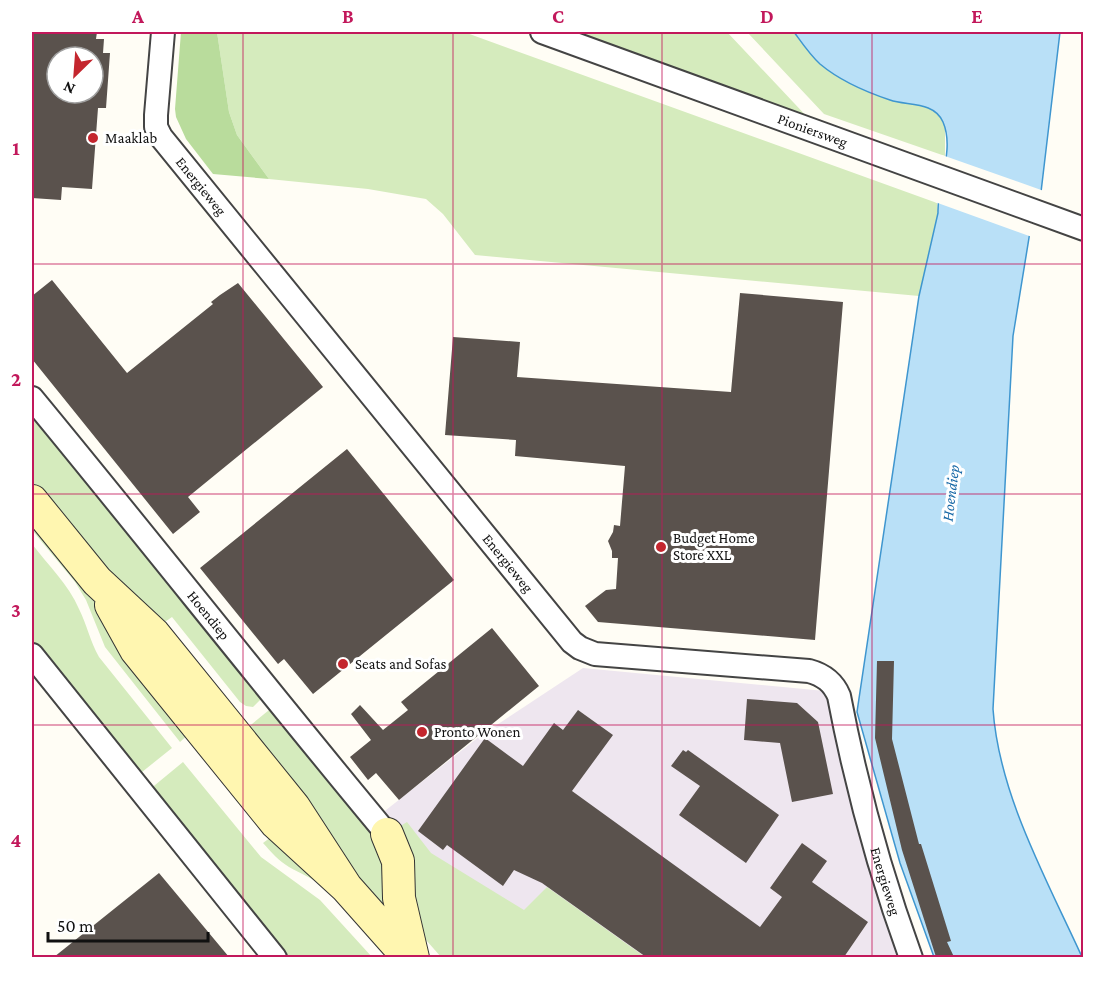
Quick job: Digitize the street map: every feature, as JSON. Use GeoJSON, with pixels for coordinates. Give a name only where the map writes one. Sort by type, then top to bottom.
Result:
{"type":"FeatureCollection","features":[{"type":"Feature","properties":{"kind":"main road"},"geometry":{"type":"LineString","coordinates":[[32,501],[97,581],[154,634],[294,807],[346,887],[411,957]]}},
{"type":"Feature","properties":{"kind":"main road"},"geometry":{"type":"LineString","coordinates":[[387,834],[398,861],[399,898],[411,957]]}},
{"type":"Feature","properties":{"kind":"street","name":"Energieweg"},"geometry":{"type":"LineString","coordinates":[[163,32],[156,115],[156,127],[161,137],[572,642],[596,654],[809,671],[824,676],[835,688],[839,696],[863,802],[891,902],[911,957]]}},
{"type":"Feature","properties":{"kind":"street","name":"Pioniersweg"},"geometry":{"type":"LineString","coordinates":[[542,32],[1082,229]]}},
{"type":"Feature","properties":{"kind":"street","name":"Hoendiep"},"geometry":{"type":"LineString","coordinates":[[32,398],[387,834]]}},
{"type":"Feature","properties":{"kind":"street"},"geometry":{"type":"LineString","coordinates":[[32,656],[275,957]]}},
{"type":"Feature","properties":{"kind":"shaded area"},"geometry":{"type":"Polygon","coordinates":[[[583,668],[825,691],[897,957],[539,957],[381,814],[480,736],[583,668]]]}},
{"type":"Feature","properties":{"kind":"green space"},"geometry":{"type":"Polygon","coordinates":[[[181,32],[217,32],[229,112],[237,135],[269,179],[213,174],[186,139],[176,117],[175,109],[181,32]]]}},
{"type":"Feature","properties":{"kind":"green space"},"geometry":{"type":"Polygon","coordinates":[[[217,32],[464,32],[937,203],[938,213],[919,296],[475,255],[443,214],[426,199],[368,189],[269,179],[237,135],[229,112],[217,32]]]}},
{"type":"Feature","properties":{"kind":"green space"},"geometry":{"type":"Polygon","coordinates":[[[565,32],[727,32],[810,120],[565,32]]]}},
{"type":"Feature","properties":{"kind":"green space"},"geometry":{"type":"Polygon","coordinates":[[[747,32],[794,32],[811,54],[859,87],[890,100],[923,105],[937,113],[943,121],[945,130],[945,156],[824,114],[747,32]]]}},
{"type":"Feature","properties":{"kind":"green space"},"geometry":{"type":"Polygon","coordinates":[[[32,408],[264,696],[253,707],[240,702],[172,617],[162,624],[111,580],[32,483],[32,408]]]}},
{"type":"Feature","properties":{"kind":"green space"},"geometry":{"type":"Polygon","coordinates":[[[32,521],[91,595],[126,648],[192,731],[180,742],[105,647],[86,600],[75,582],[32,530],[32,521]]]}},
{"type":"Feature","properties":{"kind":"green space"},"geometry":{"type":"Polygon","coordinates":[[[32,544],[75,600],[99,657],[172,748],[137,776],[32,648],[32,544]]]}},
{"type":"Feature","properties":{"kind":"green space"},"geometry":{"type":"Polygon","coordinates":[[[274,706],[380,837],[394,925],[241,733],[274,706]]]}},
{"type":"Feature","properties":{"kind":"green space"},"geometry":{"type":"Polygon","coordinates":[[[183,762],[261,857],[320,900],[372,957],[283,957],[149,790],[183,762]]]}},
{"type":"Feature","properties":{"kind":"green space"},"geometry":{"type":"Polygon","coordinates":[[[407,822],[431,853],[524,910],[547,887],[645,957],[441,957],[419,932],[392,831],[407,822]]]}},
{"type":"Feature","properties":{"kind":"green space"},"geometry":{"type":"Polygon","coordinates":[[[271,837],[327,885],[323,887],[278,859],[263,843],[271,837]]]}},
{"type":"Feature","properties":{"kind":"water"},"geometry":{"type":"Polygon","coordinates":[[[794,32],[1060,32],[1041,192],[1036,195],[1013,336],[993,709],[997,741],[1015,805],[1040,867],[1082,957],[934,957],[900,863],[857,712],[919,296],[938,213],[946,155],[946,133],[939,115],[927,107],[881,97],[827,70],[806,49],[794,32]]]}},
{"type":"Feature","properties":{"kind":"pier"},"geometry":{"type":"Polygon","coordinates":[[[942,155],[1044,191],[1038,197],[1032,237],[935,202],[942,155]]]}},
{"type":"Feature","properties":{"kind":"building"},"geometry":{"type":"Polygon","coordinates":[[[32,32],[97,32],[96,39],[104,39],[104,45],[45,45],[45,105],[105,105],[105,53],[110,53],[106,108],[98,108],[92,189],[62,187],[61,200],[32,198],[32,32]]]}},
{"type":"Feature","properties":{"kind":"building"},"geometry":{"type":"Polygon","coordinates":[[[52,280],[127,373],[213,304],[211,302],[238,283],[323,387],[188,497],[200,512],[173,534],[32,359],[32,296],[52,280]]]}},
{"type":"Feature","properties":{"kind":"building"},"geometry":{"type":"Polygon","coordinates":[[[740,293],[843,302],[815,640],[598,622],[585,606],[606,590],[616,589],[618,558],[612,558],[608,541],[614,525],[620,526],[625,466],[515,456],[516,440],[445,435],[453,337],[520,342],[517,377],[731,392],[740,293]]]}},
{"type":"Feature","properties":{"kind":"building"},"geometry":{"type":"Polygon","coordinates":[[[347,449],[454,580],[313,694],[284,659],[278,664],[200,568],[347,449]]]}},
{"type":"Feature","properties":{"kind":"building"},"geometry":{"type":"Polygon","coordinates":[[[492,628],[539,686],[399,800],[376,773],[368,780],[350,757],[371,740],[351,714],[360,705],[383,730],[408,710],[401,702],[492,628]]]}},
{"type":"Feature","properties":{"kind":"building"},"geometry":{"type":"Polygon","coordinates":[[[877,661],[894,661],[892,739],[919,844],[921,844],[951,941],[947,942],[954,957],[936,957],[902,850],[875,738],[877,661]]]}},
{"type":"Feature","properties":{"kind":"building"},"geometry":{"type":"Polygon","coordinates":[[[747,699],[797,703],[818,722],[833,794],[792,802],[780,743],[744,740],[747,699]]]}},
{"type":"Feature","properties":{"kind":"building"},"geometry":{"type":"Polygon","coordinates":[[[578,710],[613,735],[572,791],[760,927],[782,897],[770,888],[802,843],[827,861],[812,882],[868,922],[844,957],[646,957],[542,883],[514,870],[503,886],[447,845],[443,850],[418,831],[485,738],[523,766],[554,723],[563,730],[578,710]]]}},
{"type":"Feature","properties":{"kind":"building"},"geometry":{"type":"Polygon","coordinates":[[[683,750],[686,752],[688,750],[779,815],[746,863],[679,815],[700,786],[671,766],[683,750]]]}},
{"type":"Feature","properties":{"kind":"building"},"geometry":{"type":"Polygon","coordinates":[[[159,873],[229,957],[54,957],[159,873]]]}},
{"type":"Feature","properties":{"kind":"place","name":"Maaklab"},"geometry":{"type":"Point","coordinates":[93,138]}},
{"type":"Feature","properties":{"kind":"place","name":"Budget Home Store XXL"},"geometry":{"type":"Point","coordinates":[661,547]}},
{"type":"Feature","properties":{"kind":"place","name":"Seats and Sofas"},"geometry":{"type":"Point","coordinates":[343,664]}},
{"type":"Feature","properties":{"kind":"place","name":"Pronto Wonen"},"geometry":{"type":"Point","coordinates":[422,732]}}]}
